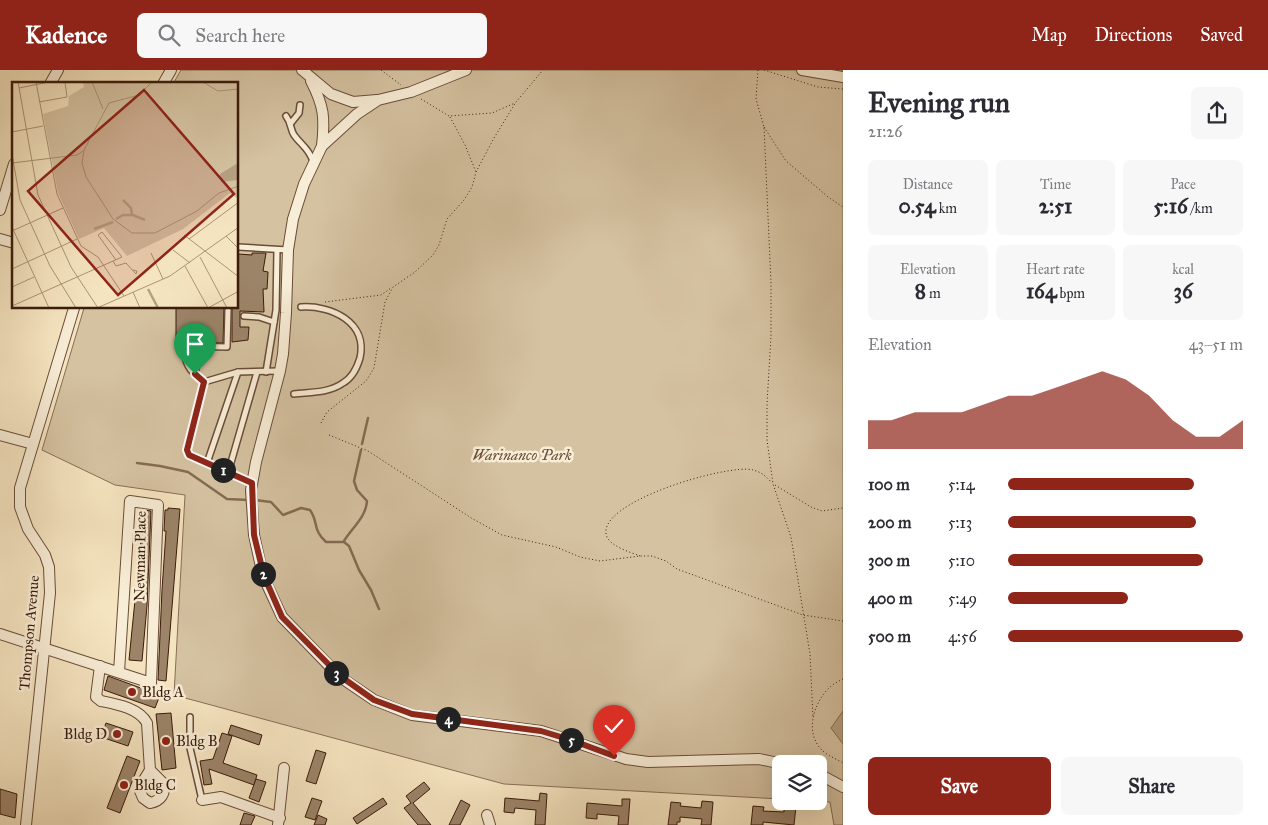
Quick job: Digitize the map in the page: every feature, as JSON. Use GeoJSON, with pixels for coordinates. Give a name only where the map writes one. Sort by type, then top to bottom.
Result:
{"type":"FeatureCollection","features":[{"type":"Feature","properties":{"kind":"street"},"geometry":{"type":"LineString","coordinates":[[51,82],[58,70]]}},
{"type":"Feature","properties":{"kind":"street"},"geometry":{"type":"LineString","coordinates":[[164,82],[171,70]]}},
{"type":"Feature","properties":{"kind":"street"},"geometry":{"type":"LineString","coordinates":[[305,73],[331,94],[353,102],[378,100],[411,92],[466,70]]}},
{"type":"Feature","properties":{"kind":"street"},"geometry":{"type":"LineString","coordinates":[[802,70],[843,77]]}},
{"type":"Feature","properties":{"kind":"street"},"geometry":{"type":"LineString","coordinates":[[305,73],[320,98],[325,122],[322,146],[304,184],[283,250],[283,346],[280,371],[256,462],[252,486],[254,535],[264,576],[282,617],[340,676],[374,700],[412,714],[541,731],[626,760],[648,762],[759,759],[772,762]]}},
{"type":"Feature","properties":{"kind":"street"},"geometry":{"type":"LineString","coordinates":[[322,146],[357,114],[378,100]]}},
{"type":"Feature","properties":{"kind":"street"},"geometry":{"type":"LineString","coordinates":[[0,210],[12,171]]}},
{"type":"Feature","properties":{"kind":"street","name":"Thompson Avenue"},"geometry":{"type":"LineString","coordinates":[[26,825],[50,593],[49,567],[45,555],[28,528],[20,507],[20,488],[74,309]]}},
{"type":"Feature","properties":{"kind":"street"},"geometry":{"type":"LineString","coordinates":[[0,435],[33,444]]}},
{"type":"Feature","properties":{"kind":"street","name":"Newman Place"},"geometry":{"type":"LineString","coordinates":[[0,634],[151,683],[158,505],[130,501],[119,672]]}},
{"type":"Feature","properties":{"kind":"street"},"geometry":{"type":"LineString","coordinates":[[100,666],[96,697],[101,701],[137,711],[144,717],[147,723],[150,770]]}},
{"type":"Feature","properties":{"kind":"street"},"geometry":{"type":"LineString","coordinates":[[202,800],[221,797],[279,821],[284,768]]}},
{"type":"Feature","properties":{"kind":"street"},"geometry":{"type":"LineString","coordinates":[[827,778],[843,787]]}},
{"type":"Feature","properties":{"kind":"lane"},"geometry":{"type":"LineString","coordinates":[[291,123],[299,113],[300,105]]}},
{"type":"Feature","properties":{"kind":"lane"},"geometry":{"type":"LineString","coordinates":[[286,116],[291,123],[293,133],[309,150],[314,164]]}},
{"type":"Feature","properties":{"kind":"lane"},"geometry":{"type":"LineString","coordinates":[[239,247],[283,250],[266,372]]}},
{"type":"Feature","properties":{"kind":"lane"},"geometry":{"type":"LineString","coordinates":[[294,394],[324,391],[344,383],[357,368],[362,349],[356,328],[338,313],[312,306],[300,307]]}},
{"type":"Feature","properties":{"kind":"lane"},"geometry":{"type":"LineString","coordinates":[[204,382],[189,369],[184,346],[227,347],[228,310]]}},
{"type":"Feature","properties":{"kind":"lane"},"geometry":{"type":"LineString","coordinates":[[244,316],[259,317],[274,322]]}},
{"type":"Feature","properties":{"kind":"lane"},"geometry":{"type":"LineString","coordinates":[[195,374],[200,347]]}},
{"type":"Feature","properties":{"kind":"lane"},"geometry":{"type":"LineString","coordinates":[[204,382],[238,372],[280,371]]}},
{"type":"Feature","properties":{"kind":"lane"},"geometry":{"type":"LineString","coordinates":[[207,463],[238,372]]}},
{"type":"Feature","properties":{"kind":"lane"},"geometry":{"type":"LineString","coordinates":[[228,473],[257,372]]}},
{"type":"Feature","properties":{"kind":"lane"},"geometry":{"type":"LineString","coordinates":[[204,382],[187,450],[189,455],[252,486]]}},
{"type":"Feature","properties":{"kind":"lane"},"geometry":{"type":"LineString","coordinates":[[190,717],[190,748],[202,800]]}},
{"type":"Feature","properties":{"kind":"path"},"geometry":{"type":"LineString","coordinates":[[381,70],[449,116],[465,145],[476,172]]}},
{"type":"Feature","properties":{"kind":"path"},"geometry":{"type":"LineString","coordinates":[[312,306],[329,301],[381,295],[416,272],[432,256],[439,245],[447,219],[468,194],[476,172],[494,138],[516,102],[543,70]]}},
{"type":"Feature","properties":{"kind":"path"},"geometry":{"type":"LineString","coordinates":[[758,70],[756,99],[764,127],[771,283],[767,440],[773,484],[791,537],[804,615],[810,654],[812,732],[816,743],[823,751],[843,763]]}},
{"type":"Feature","properties":{"kind":"path"},"geometry":{"type":"LineString","coordinates":[[764,70],[818,87],[843,90]]}},
{"type":"Feature","properties":{"kind":"path"},"geometry":{"type":"LineString","coordinates":[[449,116],[492,113],[516,102]]}},
{"type":"Feature","properties":{"kind":"path"},"geometry":{"type":"LineString","coordinates":[[764,127],[786,161],[843,208]]}},
{"type":"Feature","properties":{"kind":"path"},"geometry":{"type":"LineString","coordinates":[[321,423],[327,412],[366,382],[374,368],[385,302],[393,287]]}},
{"type":"Feature","properties":{"kind":"path"},"geometry":{"type":"LineString","coordinates":[[330,435],[368,451],[473,519],[502,535],[556,547],[580,557],[600,562],[652,556],[666,561],[677,569],[804,615],[843,621]]}},
{"type":"Feature","properties":{"kind":"path"},"geometry":{"type":"LineString","coordinates":[[640,556],[614,544],[607,537],[606,527],[612,518],[629,504],[672,486],[717,473],[751,469],[764,474],[773,484],[811,507],[822,511],[843,508]]}},
{"type":"Feature","properties":{"kind":"path"},"geometry":{"type":"LineString","coordinates":[[813,718],[819,702],[830,688],[843,679]]}},
{"type":"Feature","properties":{"kind":"green space","name":"Warinanco Park"},"geometry":{"type":"Polygon","coordinates":[[[181,70],[843,70],[843,825],[834,825],[830,802],[827,802],[827,755],[772,755],[772,799],[504,784],[174,695],[185,495],[115,485],[42,450],[84,309],[239,309],[239,82],[174,82],[181,70]]]}},
{"type":"Feature","properties":{"kind":"shaded area"},"geometry":{"type":"Polygon","coordinates":[[[843,711],[843,744],[831,728],[843,711]]]}},
{"type":"Feature","properties":{"kind":"building"},"geometry":{"type":"Polygon","coordinates":[[[252,253],[266,253],[263,271],[268,272],[267,289],[263,289],[264,312],[240,311],[240,327],[249,327],[248,340],[232,342],[232,309],[239,309],[239,254],[252,255],[252,253]]]}},
{"type":"Feature","properties":{"kind":"building"},"geometry":{"type":"Polygon","coordinates":[[[176,309],[224,309],[223,343],[184,342],[180,345],[176,344],[176,309]]]}},
{"type":"Feature","properties":{"kind":"building"},"geometry":{"type":"Polygon","coordinates":[[[168,508],[180,509],[166,681],[158,680],[166,531],[164,531],[165,510],[168,510],[168,508]]]}},
{"type":"Feature","properties":{"kind":"building"},"geometry":{"type":"Polygon","coordinates":[[[144,510],[151,511],[147,606],[142,661],[129,660],[144,510]]]}},
{"type":"Feature","properties":{"kind":"building","name":"Bldg A"},"geometry":{"type":"Polygon","coordinates":[[[108,676],[160,695],[155,708],[104,690],[108,676]]]}},
{"type":"Feature","properties":{"kind":"building","name":"Bldg B"},"geometry":{"type":"Polygon","coordinates":[[[171,713],[176,768],[162,770],[156,714],[171,713]]]}},
{"type":"Feature","properties":{"kind":"building","name":"Bldg D"},"geometry":{"type":"Polygon","coordinates":[[[106,723],[133,732],[128,746],[101,737],[106,723]]]}},
{"type":"Feature","properties":{"kind":"building"},"geometry":{"type":"Polygon","coordinates":[[[231,725],[262,735],[259,745],[228,734],[231,725]]]}},
{"type":"Feature","properties":{"kind":"building"},"geometry":{"type":"Polygon","coordinates":[[[222,733],[232,736],[223,763],[257,775],[254,785],[209,769],[212,784],[204,785],[200,761],[213,759],[222,733]]]}},
{"type":"Feature","properties":{"kind":"building"},"geometry":{"type":"Polygon","coordinates":[[[316,750],[326,753],[316,784],[306,781],[316,750]]]}},
{"type":"Feature","properties":{"kind":"building","name":"Bldg C"},"geometry":{"type":"Polygon","coordinates":[[[127,756],[140,761],[120,813],[107,808],[127,756]]]}},
{"type":"Feature","properties":{"kind":"building"},"geometry":{"type":"Polygon","coordinates":[[[256,779],[266,782],[259,802],[249,798],[256,779]]]}},
{"type":"Feature","properties":{"kind":"building"},"geometry":{"type":"Polygon","coordinates":[[[424,782],[430,789],[413,803],[431,825],[418,825],[404,808],[411,803],[406,796],[424,782]]]}},
{"type":"Feature","properties":{"kind":"building"},"geometry":{"type":"Polygon","coordinates":[[[0,789],[17,794],[15,818],[0,814],[0,789]]]}},
{"type":"Feature","properties":{"kind":"building"},"geometry":{"type":"Polygon","coordinates":[[[540,793],[547,794],[545,825],[535,825],[536,810],[515,808],[514,813],[504,812],[505,798],[539,801],[540,793]]]}},
{"type":"Feature","properties":{"kind":"building"},"geometry":{"type":"Polygon","coordinates":[[[312,798],[322,801],[315,820],[305,817],[312,798]]]}},
{"type":"Feature","properties":{"kind":"building"},"geometry":{"type":"Polygon","coordinates":[[[383,798],[387,804],[357,824],[353,818],[383,798]]]}},
{"type":"Feature","properties":{"kind":"building"},"geometry":{"type":"Polygon","coordinates":[[[622,799],[630,799],[628,825],[618,825],[619,816],[597,814],[597,819],[586,818],[587,803],[622,806],[622,799]]]}},
{"type":"Feature","properties":{"kind":"building"},"geometry":{"type":"Polygon","coordinates":[[[461,800],[470,805],[460,825],[449,825],[461,800]]]}},
{"type":"Feature","properties":{"kind":"building"},"geometry":{"type":"Polygon","coordinates":[[[702,801],[713,802],[711,825],[701,825],[702,819],[680,817],[680,822],[677,822],[677,825],[668,825],[671,802],[681,803],[680,806],[701,808],[702,801]]]}},
{"type":"Feature","properties":{"kind":"building"},"geometry":{"type":"Polygon","coordinates":[[[753,806],[764,807],[763,811],[784,812],[784,810],[796,810],[794,825],[763,822],[763,825],[751,825],[753,806]]]}},
{"type":"Feature","properties":{"kind":"building"},"geometry":{"type":"Polygon","coordinates":[[[244,813],[255,816],[251,825],[240,825],[244,813]]]}},
{"type":"Feature","properties":{"kind":"building"},"geometry":{"type":"Polygon","coordinates":[[[318,815],[327,819],[325,825],[314,825],[318,815]]]}},
{"type":"Feature","properties":{"kind":"waterway"},"geometry":{"type":"LineString","coordinates":[[362,444],[368,418]]}},
{"type":"Feature","properties":{"kind":"waterway"},"geometry":{"type":"LineString","coordinates":[[344,541],[366,507],[367,501],[357,490],[354,481],[361,450]]}},
{"type":"Feature","properties":{"kind":"waterway"},"geometry":{"type":"LineString","coordinates":[[137,463],[188,472],[227,499],[249,500]]}},
{"type":"Feature","properties":{"kind":"waterway"},"geometry":{"type":"LineString","coordinates":[[255,500],[271,502],[283,515],[301,508],[310,510],[317,530],[326,542],[344,542],[349,546],[379,609]]}},
{"type":"Feature","properties":{"kind":"place","name":"Bldg A"},"geometry":{"type":"Point","coordinates":[132,692]}},
{"type":"Feature","properties":{"kind":"place","name":"Bldg D"},"geometry":{"type":"Point","coordinates":[117,734]}},
{"type":"Feature","properties":{"kind":"place","name":"Bldg B"},"geometry":{"type":"Point","coordinates":[166,741]}},
{"type":"Feature","properties":{"kind":"place","name":"Bldg C"},"geometry":{"type":"Point","coordinates":[124,785]}},
{"type":"Feature","properties":{"kind":"route"},"geometry":{"type":"LineString","coordinates":[[195,374],[204,382],[187,450],[189,455],[252,483],[254,535],[264,576],[282,617],[340,676],[374,700],[412,714],[541,731],[614,756]]}}]}
